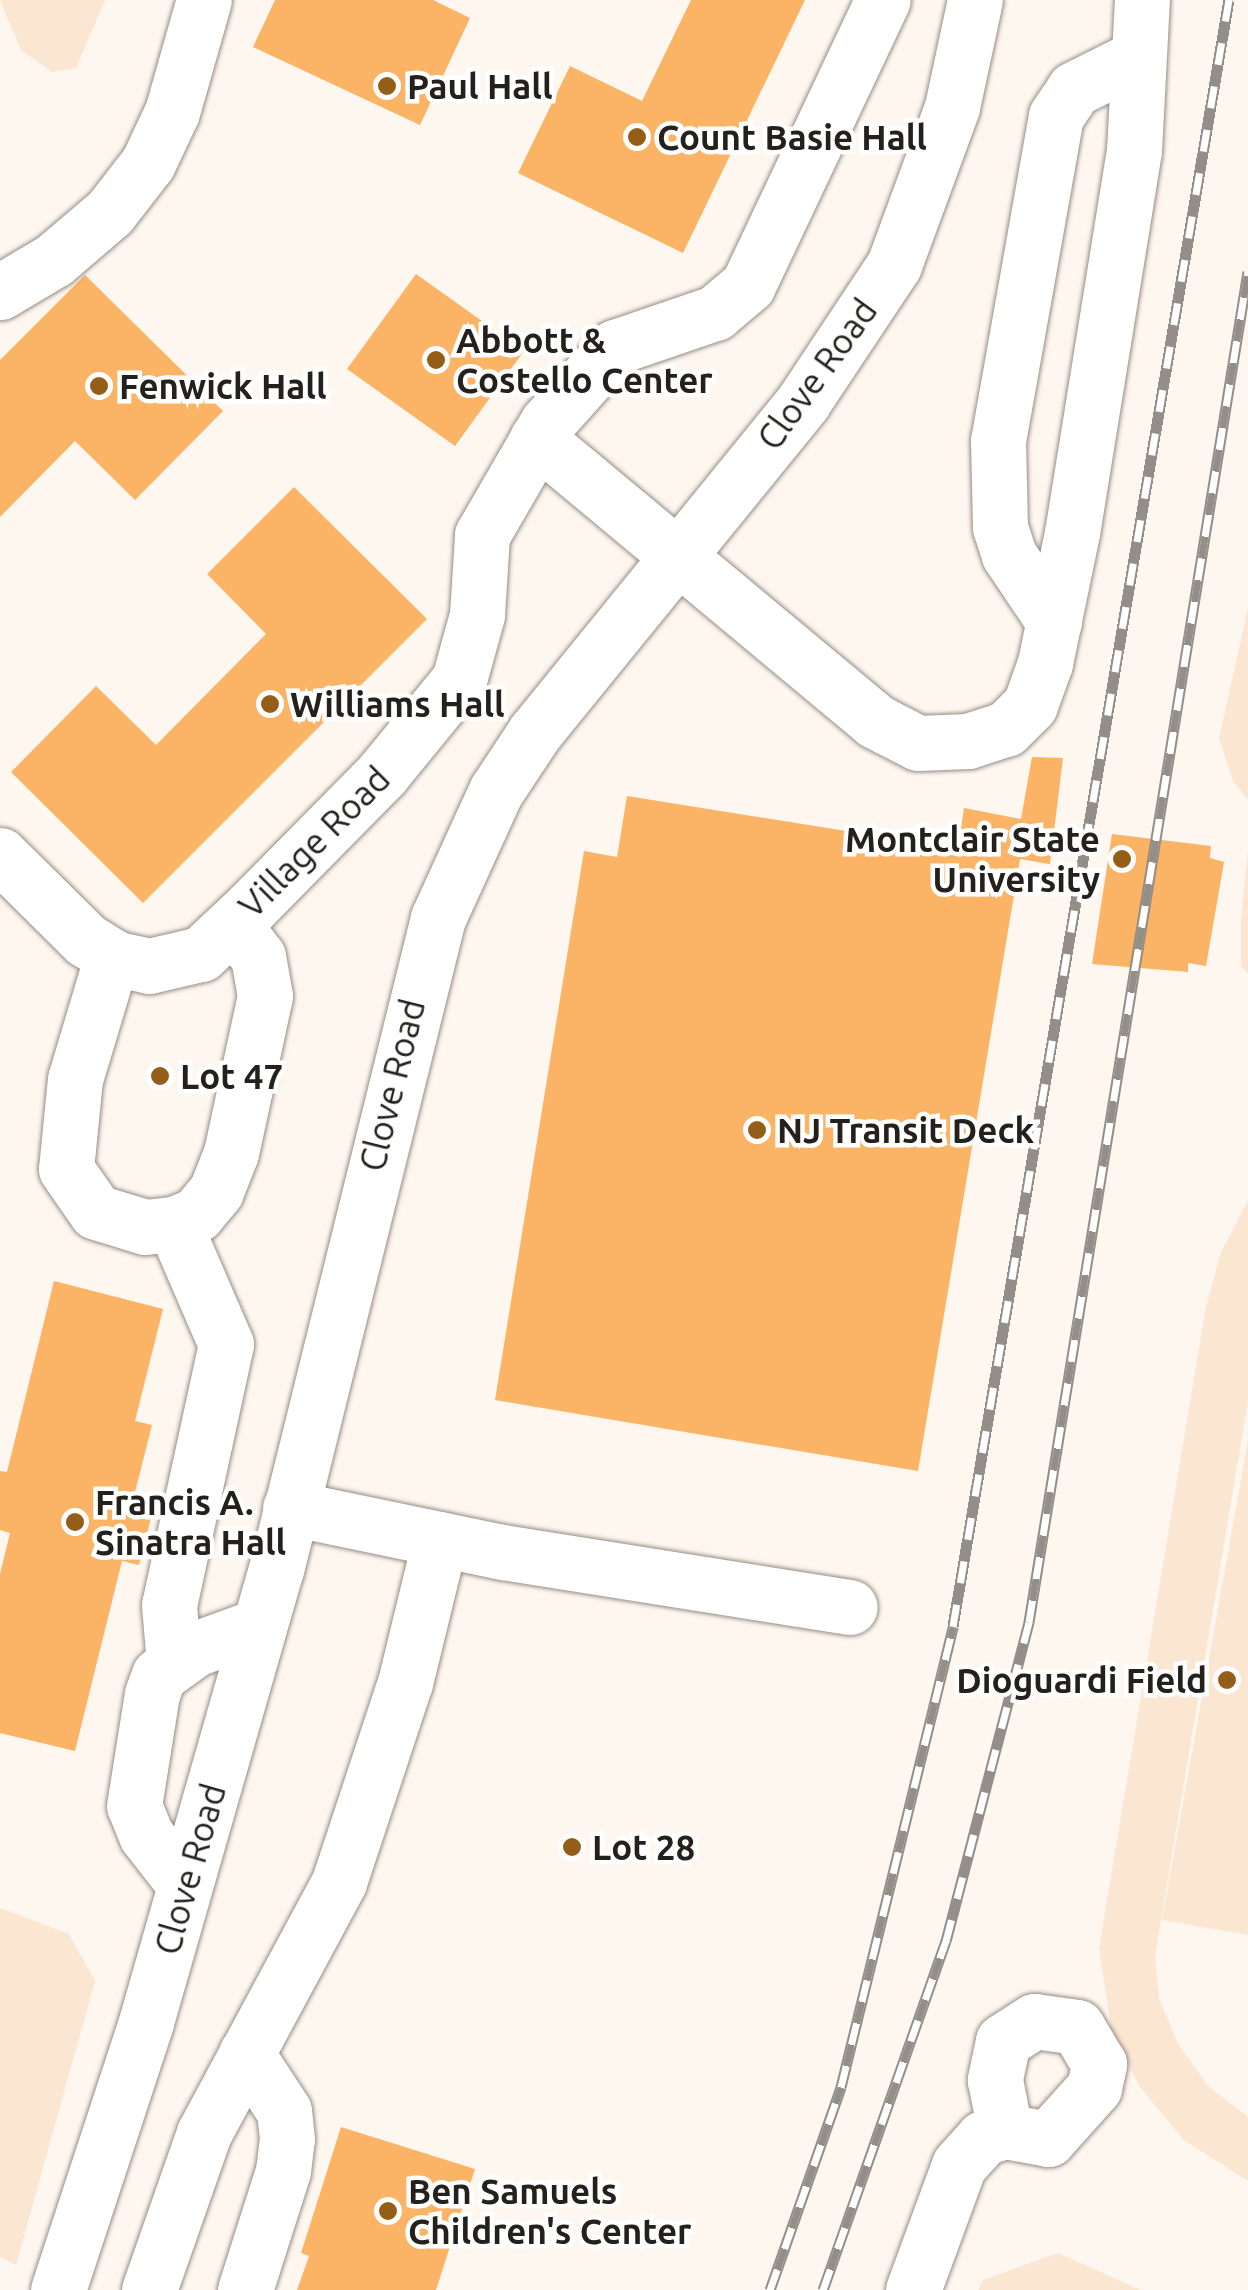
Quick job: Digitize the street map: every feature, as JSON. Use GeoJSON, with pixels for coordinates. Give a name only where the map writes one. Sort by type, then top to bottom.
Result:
{"type":"FeatureCollection","features":[{"type":"Feature","properties":{"kind":"street"},"geometry":{"type":"LineString","coordinates":[[0,292],[54,260],[110,212],[148,162],[172,112],[204,0]]}},
{"type":"Feature","properties":{"kind":"street","name":"Village Road"},"geometry":{"type":"LineString","coordinates":[[0,855],[86,940],[112,956],[149,966],[182,962],[233,924],[382,774],[459,680],[474,632],[482,535],[537,438],[616,347],[714,313],[748,285],[883,0]]}},
{"type":"Feature","properties":{"kind":"street","name":"Clove Road"},"geometry":{"type":"LineString","coordinates":[[58,2290],[185,1885],[258,1626],[419,973],[457,869],[534,732],[674,553],[803,402],[894,265],[952,107],[975,0]]}},
{"type":"Feature","properties":{"kind":"street"},"geometry":{"type":"LineString","coordinates":[[537,438],[840,697],[918,742],[968,741],[1006,729],[1030,705],[1054,622],[1132,168],[1142,0]]}},
{"type":"Feature","properties":{"kind":"street"},"geometry":{"type":"LineString","coordinates":[[1054,622],[1009,555],[1000,528],[998,441],[1056,116],[1074,89],[1136,58]]}},
{"type":"Feature","properties":{"kind":"street"},"geometry":{"type":"LineString","coordinates":[[112,956],[75,1079],[66,1170],[96,1212],[145,1227],[174,1224],[197,1214],[216,1190],[231,1153],[265,996],[258,957],[233,924]]}},
{"type":"Feature","properties":{"kind":"street"},"geometry":{"type":"LineString","coordinates":[[174,1224],[226,1344],[168,1605],[174,1662]]}},
{"type":"Feature","properties":{"kind":"street"},"geometry":{"type":"LineString","coordinates":[[290,1508],[440,1539],[850,1606]]}},
{"type":"Feature","properties":{"kind":"street"},"geometry":{"type":"LineString","coordinates":[[149,2290],[204,2132],[338,1882],[405,1683],[440,1539]]}},
{"type":"Feature","properties":{"kind":"street"},"geometry":{"type":"LineString","coordinates":[[185,1885],[146,1836],[134,1806],[152,1694],[159,1675],[174,1662],[258,1626]]}},
{"type":"Feature","properties":{"kind":"street"},"geometry":{"type":"LineString","coordinates":[[245,2290],[287,2139],[284,2112],[246,2053]]}},
{"type":"Feature","properties":{"kind":"street"},"geometry":{"type":"LineString","coordinates":[[913,2290],[959,2165],[982,2138],[1027,2135]]}},
{"type":"Feature","properties":{"kind":"shaded area"},"geometry":{"type":"Polygon","coordinates":[[[0,0],[105,0],[76,68],[52,72],[21,50],[0,0]]]}},
{"type":"Feature","properties":{"kind":"shaded area"},"geometry":{"type":"Polygon","coordinates":[[[1248,608],[1248,800],[1233,781],[1219,738],[1248,608]]]}},
{"type":"Feature","properties":{"kind":"shaded area"},"geometry":{"type":"Polygon","coordinates":[[[1248,850],[1248,974],[1241,966],[1241,920],[1248,850]]]}},
{"type":"Feature","properties":{"kind":"shaded area"},"geometry":{"type":"Polygon","coordinates":[[[1248,1201],[1248,1401],[1155,1956],[1159,1998],[1178,2044],[1209,2087],[1248,2117],[1248,2181],[1184,2140],[1140,2087],[1112,2034],[1099,1948],[1206,1307],[1221,1252],[1248,1201]]]}},
{"type":"Feature","properties":{"kind":"shaded area","name":"Dioguardi Field"},"geometry":{"type":"Polygon","coordinates":[[[1248,1441],[1248,1935],[1162,1920],[1248,1441]]]}},
{"type":"Feature","properties":{"kind":"shaded area"},"geometry":{"type":"Polygon","coordinates":[[[0,1908],[69,1934],[95,1981],[16,2265],[0,2257],[0,1908]]]}},
{"type":"Feature","properties":{"kind":"shaded area"},"geometry":{"type":"Polygon","coordinates":[[[1058,2253],[1141,2290],[978,2290],[983,2280],[1058,2253]]]}},
{"type":"Feature","properties":{"kind":"building","name":"Paul Hall"},"geometry":{"type":"Polygon","coordinates":[[[275,0],[433,0],[470,18],[420,125],[253,47],[275,0]]]}},
{"type":"Feature","properties":{"kind":"building","name":"Count Basie Hall"},"geometry":{"type":"Polygon","coordinates":[[[691,0],[805,0],[683,253],[518,173],[570,66],[642,101],[691,0]]]}},
{"type":"Feature","properties":{"kind":"building","name":"Abbott & Costello Center"},"geometry":{"type":"Polygon","coordinates":[[[416,274],[524,351],[455,446],[347,369],[416,274]]]}},
{"type":"Feature","properties":{"kind":"building","name":"Fenwick Hall"},"geometry":{"type":"Polygon","coordinates":[[[85,275],[223,411],[135,500],[75,441],[0,517],[0,360],[85,275]]]}},
{"type":"Feature","properties":{"kind":"building","name":"Williams Hall"},"geometry":{"type":"Polygon","coordinates":[[[294,487],[427,619],[143,903],[11,772],[96,686],[156,745],[266,634],[207,574],[294,487]]]}},
{"type":"Feature","properties":{"kind":"building","name":"NJ Transit Deck"},"geometry":{"type":"Polygon","coordinates":[[[1032,757],[1063,758],[1050,864],[1020,859],[918,1471],[495,1400],[584,851],[617,857],[627,796],[958,849],[964,808],[1021,819],[1032,757]]]}},
{"type":"Feature","properties":{"kind":"building"},"geometry":{"type":"Polygon","coordinates":[[[1112,834],[1211,846],[1210,858],[1224,862],[1206,966],[1188,963],[1188,972],[1092,964],[1112,834]]]}},
{"type":"Feature","properties":{"kind":"building","name":"Francis A. Sinatra Hall"},"geometry":{"type":"Polygon","coordinates":[[[54,1281],[163,1309],[135,1421],[152,1425],[131,1508],[152,1514],[139,1565],[122,1561],[75,1751],[0,1733],[0,1574],[10,1533],[0,1530],[0,1471],[7,1472],[54,1281]]]}},
{"type":"Feature","properties":{"kind":"building","name":"Ben Samuels Children's Center"},"geometry":{"type":"Polygon","coordinates":[[[341,2127],[475,2169],[436,2290],[297,2290],[309,2256],[301,2253],[341,2127]]]}},
{"type":"Feature","properties":{"kind":"railway"},"geometry":{"type":"LineString","coordinates":[[770,2290],[841,2087],[953,1626],[1229,0]]}},
{"type":"Feature","properties":{"kind":"railway"},"geometry":{"type":"LineString","coordinates":[[823,2290],[946,1941],[1029,1622],[1248,272]]}},
{"type":"Feature","properties":{"kind":"place","name":"Paul Hall"},"geometry":{"type":"Point","coordinates":[387,86]}},
{"type":"Feature","properties":{"kind":"place","name":"Count Basie Hall"},"geometry":{"type":"Point","coordinates":[637,137]}},
{"type":"Feature","properties":{"kind":"place","name":"Abbott & Costello Center"},"geometry":{"type":"Point","coordinates":[436,360]}},
{"type":"Feature","properties":{"kind":"place","name":"Fenwick Hall"},"geometry":{"type":"Point","coordinates":[99,386]}},
{"type":"Feature","properties":{"kind":"place","name":"Williams Hall"},"geometry":{"type":"Point","coordinates":[270,704]}},
{"type":"Feature","properties":{"kind":"place","name":"Montclair State University"},"geometry":{"type":"Point","coordinates":[1122,859]}},
{"type":"Feature","properties":{"kind":"place","name":"Lot 47"},"geometry":{"type":"Point","coordinates":[160,1076]}},
{"type":"Feature","properties":{"kind":"place","name":"NJ Transit Deck"},"geometry":{"type":"Point","coordinates":[757,1130]}},
{"type":"Feature","properties":{"kind":"place","name":"Francis A. Sinatra Hall"},"geometry":{"type":"Point","coordinates":[75,1522]}},
{"type":"Feature","properties":{"kind":"place","name":"Dioguardi Field"},"geometry":{"type":"Point","coordinates":[1227,1680]}},
{"type":"Feature","properties":{"kind":"place","name":"Lot 28"},"geometry":{"type":"Point","coordinates":[572,1847]}},
{"type":"Feature","properties":{"kind":"place","name":"Ben Samuels Children's Center"},"geometry":{"type":"Point","coordinates":[388,2211]}}]}
